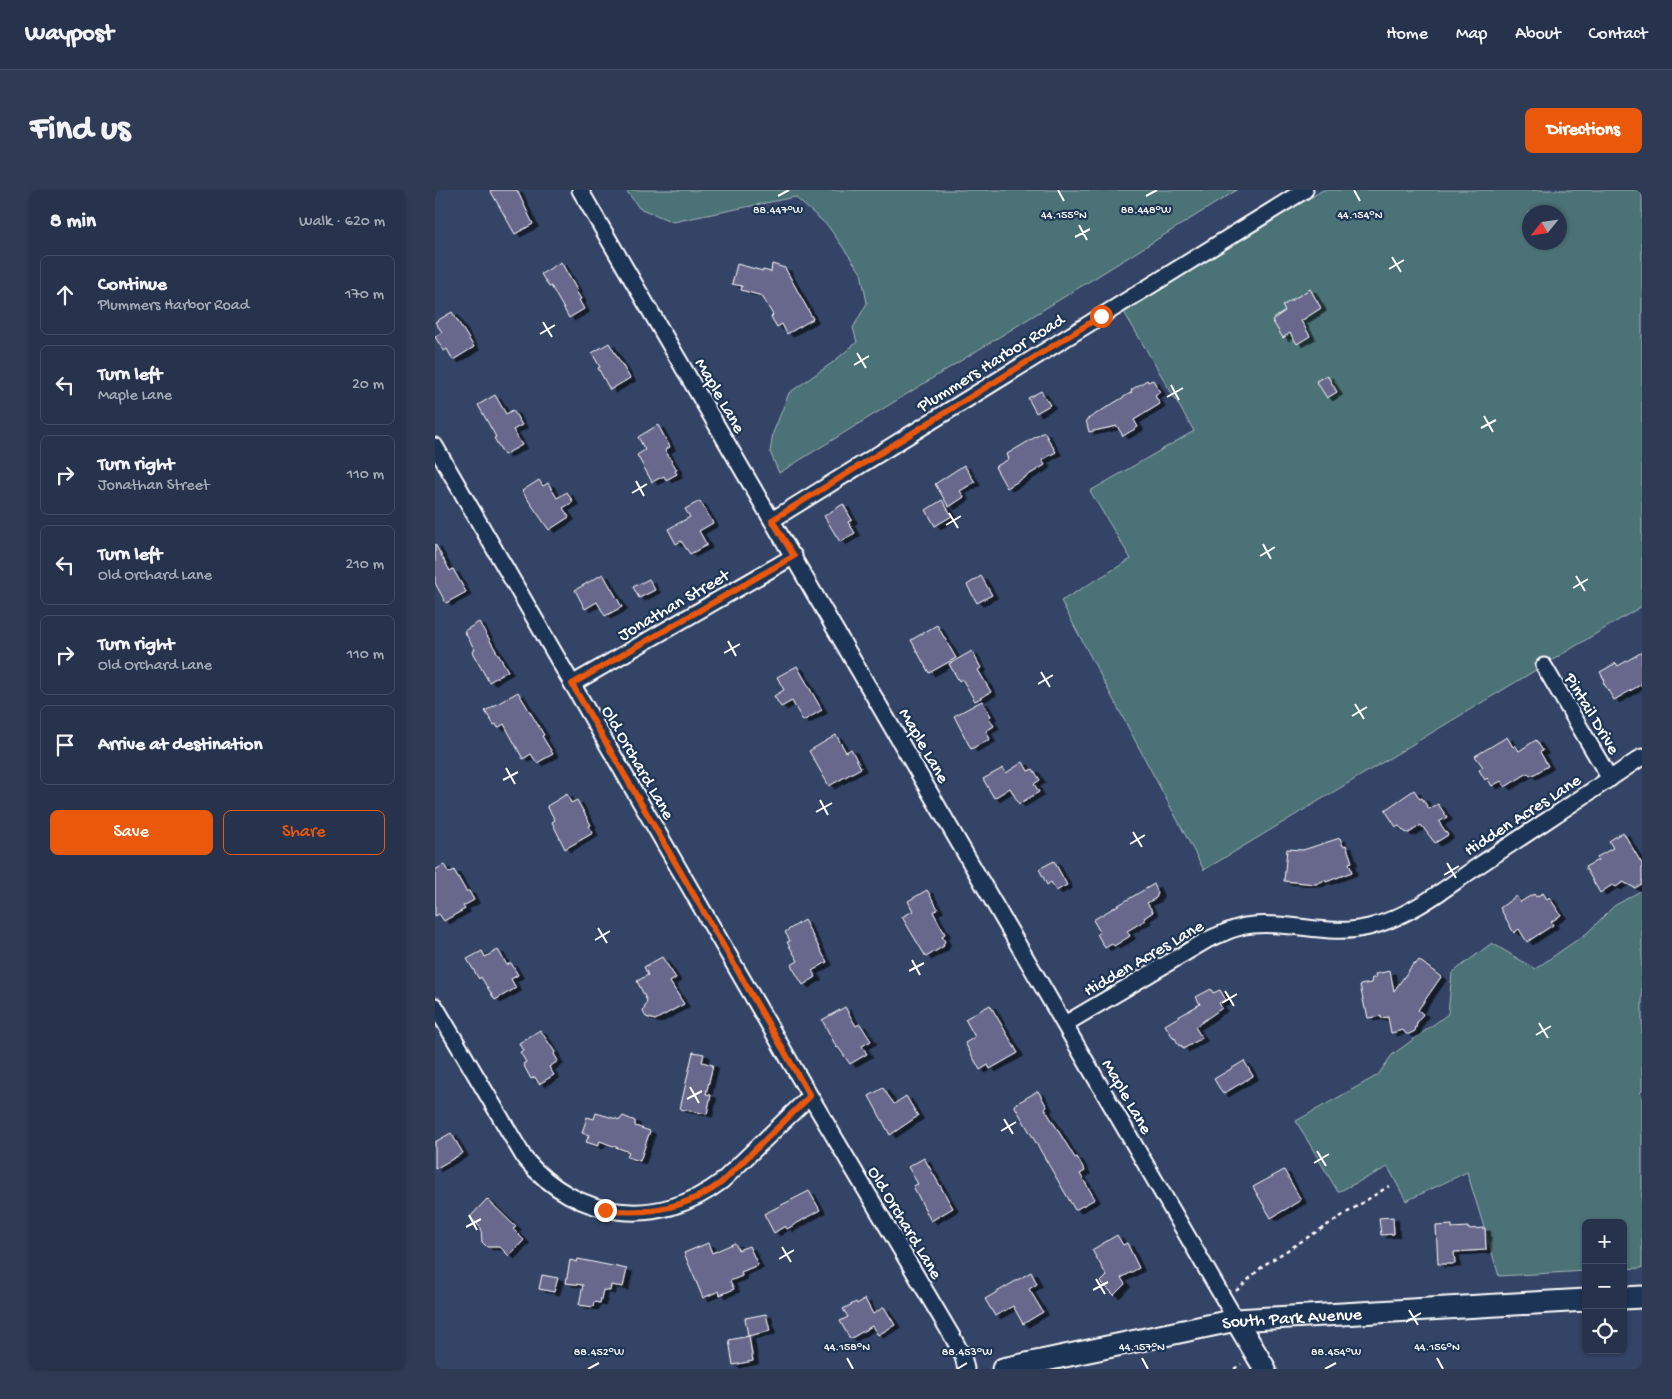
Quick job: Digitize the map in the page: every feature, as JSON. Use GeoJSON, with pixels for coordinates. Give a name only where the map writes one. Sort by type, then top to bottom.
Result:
{"type":"FeatureCollection","features":[{"type":"Feature","properties":{"kind":"street","name":"Maple Lane"},"geometry":{"type":"LineString","coordinates":[[580,190],[1236,1320]]}},
{"type":"Feature","properties":{"kind":"street","name":"Plummers Harbor Road"},"geometry":{"type":"LineString","coordinates":[[772,520],[1305,190]]}},
{"type":"Feature","properties":{"kind":"street","name":"Old Orchard Lane"},"geometry":{"type":"LineString","coordinates":[[435,446],[810,1096],[952,1336],[963,1356],[966,1369]]}},
{"type":"Feature","properties":{"kind":"street","name":"Jonathan Street"},"geometry":{"type":"LineString","coordinates":[[572,684],[794,556]]}},
{"type":"Feature","properties":{"kind":"street","name":"Pintail Drive"},"geometry":{"type":"LineString","coordinates":[[1544,666],[1610,779]]}},
{"type":"Feature","properties":{"kind":"street","name":"Hidden Acres Lane"},"geometry":{"type":"LineString","coordinates":[[1065,1024],[1207,940],[1231,930],[1253,924],[1277,924],[1322,930],[1351,930],[1371,926],[1393,918],[1431,897],[1642,757]]}},
{"type":"Feature","properties":{"kind":"street"},"geometry":{"type":"LineString","coordinates":[[435,1006],[525,1159],[534,1170],[557,1189],[583,1203],[605,1210],[632,1212],[664,1209],[681,1204],[711,1190],[722,1182],[810,1096]]}},
{"type":"Feature","properties":{"kind":"street"},"geometry":{"type":"LineString","coordinates":[[1627,1298],[1642,1297]]}},
{"type":"Feature","properties":{"kind":"street","name":"South Park Avenue"},"geometry":{"type":"LineString","coordinates":[[1003,1369],[1236,1320],[1582,1300]]}},
{"type":"Feature","properties":{"kind":"street"},"geometry":{"type":"LineString","coordinates":[[1236,1320],[1265,1369]]}},
{"type":"Feature","properties":{"kind":"path"},"geometry":{"type":"LineString","coordinates":[[1225,1301],[1264,1264],[1389,1186]]}},
{"type":"Feature","properties":{"kind":"green space"},"geometry":{"type":"Polygon","coordinates":[[[626,190],[1237,190],[779,473],[770,452],[773,433],[789,393],[832,363],[857,342],[853,328],[867,303],[861,273],[828,226],[795,197],[673,222],[639,208],[626,190]]]}},
{"type":"Feature","properties":{"kind":"green space"},"geometry":{"type":"Polygon","coordinates":[[[1323,190],[1642,190],[1642,606],[1204,870],[1061,601],[1131,559],[1090,491],[1194,431],[1124,312],[1323,190]]]}},
{"type":"Feature","properties":{"kind":"green space"},"geometry":{"type":"Polygon","coordinates":[[[1642,890],[1642,1091],[1640,1093],[1642,1097],[1642,1268],[1627,1269],[1627,1219],[1582,1219],[1582,1271],[1499,1276],[1467,1172],[1406,1201],[1388,1167],[1338,1192],[1296,1121],[1378,1075],[1392,1055],[1448,1014],[1452,973],[1492,943],[1535,969],[1587,933],[1614,906],[1642,890]]]}},
{"type":"Feature","properties":{"kind":"building"},"geometry":{"type":"Polygon","coordinates":[[[490,190],[517,190],[533,224],[515,234],[490,190]]]}},
{"type":"Feature","properties":{"kind":"building"},"geometry":{"type":"Polygon","coordinates":[[[561,262],[577,290],[581,299],[579,300],[584,309],[569,318],[551,286],[549,287],[541,274],[561,262]]]}},
{"type":"Feature","properties":{"kind":"building"},"geometry":{"type":"Polygon","coordinates":[[[737,264],[771,272],[772,264],[785,268],[813,319],[787,334],[782,324],[777,327],[771,317],[773,315],[762,296],[741,290],[742,286],[732,284],[737,264]]]}},
{"type":"Feature","properties":{"kind":"building"},"geometry":{"type":"Polygon","coordinates":[[[1310,289],[1321,308],[1301,321],[1310,336],[1297,344],[1290,333],[1283,338],[1272,320],[1285,311],[1282,306],[1310,289]]]}},
{"type":"Feature","properties":{"kind":"building"},"geometry":{"type":"Polygon","coordinates":[[[452,312],[474,347],[453,360],[447,349],[444,351],[435,337],[442,332],[435,322],[452,312]]]}},
{"type":"Feature","properties":{"kind":"building"},"geometry":{"type":"Polygon","coordinates":[[[609,343],[630,378],[610,390],[592,353],[609,343]]]}},
{"type":"Feature","properties":{"kind":"building"},"geometry":{"type":"Polygon","coordinates":[[[1327,375],[1337,392],[1327,398],[1316,381],[1327,375]]]}},
{"type":"Feature","properties":{"kind":"building"},"geometry":{"type":"Polygon","coordinates":[[[1147,380],[1148,382],[1153,380],[1160,392],[1155,396],[1160,404],[1134,420],[1138,427],[1123,436],[1117,426],[1089,432],[1086,420],[1132,392],[1131,390],[1147,380]]]}},
{"type":"Feature","properties":{"kind":"building"},"geometry":{"type":"Polygon","coordinates":[[[1041,391],[1050,405],[1036,413],[1028,398],[1041,391]]]}},
{"type":"Feature","properties":{"kind":"building"},"geometry":{"type":"Polygon","coordinates":[[[495,395],[506,414],[513,410],[522,425],[513,430],[522,445],[504,455],[478,405],[495,395]]]}},
{"type":"Feature","properties":{"kind":"building"},"geometry":{"type":"Polygon","coordinates":[[[658,425],[670,447],[665,450],[677,470],[675,471],[677,474],[666,480],[664,476],[652,482],[637,455],[645,450],[638,437],[658,425]]]}},
{"type":"Feature","properties":{"kind":"building"},"geometry":{"type":"Polygon","coordinates":[[[1044,432],[1056,452],[1042,460],[1045,465],[1007,488],[995,467],[1009,459],[1007,454],[1044,432]]]}},
{"type":"Feature","properties":{"kind":"building"},"geometry":{"type":"Polygon","coordinates":[[[964,465],[975,482],[960,491],[964,497],[949,507],[935,484],[964,465]]]}},
{"type":"Feature","properties":{"kind":"building"},"geometry":{"type":"Polygon","coordinates":[[[539,480],[543,486],[548,483],[557,498],[567,492],[573,502],[563,508],[569,517],[549,530],[522,491],[539,480]]]}},
{"type":"Feature","properties":{"kind":"building"},"geometry":{"type":"Polygon","coordinates":[[[942,500],[952,516],[935,526],[926,510],[942,500]]]}},
{"type":"Feature","properties":{"kind":"building"},"geometry":{"type":"Polygon","coordinates":[[[700,501],[713,523],[699,531],[707,545],[690,554],[681,541],[676,544],[668,529],[690,517],[685,509],[700,501]]]}},
{"type":"Feature","properties":{"kind":"building"},"geometry":{"type":"Polygon","coordinates":[[[843,504],[852,520],[848,522],[855,533],[840,542],[824,516],[843,504]]]}},
{"type":"Feature","properties":{"kind":"building"},"geometry":{"type":"Polygon","coordinates":[[[435,544],[450,571],[453,569],[466,592],[446,603],[435,583],[435,544]]]}},
{"type":"Feature","properties":{"kind":"building"},"geometry":{"type":"Polygon","coordinates":[[[603,574],[622,607],[605,616],[597,602],[585,609],[575,590],[603,574]]]}},
{"type":"Feature","properties":{"kind":"building"},"geometry":{"type":"Polygon","coordinates":[[[981,576],[992,595],[977,603],[967,585],[981,576]]]}},
{"type":"Feature","properties":{"kind":"building"},"geometry":{"type":"Polygon","coordinates":[[[649,579],[655,590],[639,598],[633,587],[649,579]]]}},
{"type":"Feature","properties":{"kind":"building"},"geometry":{"type":"Polygon","coordinates":[[[479,622],[508,671],[489,682],[472,652],[475,650],[464,631],[479,622]]]}},
{"type":"Feature","properties":{"kind":"building"},"geometry":{"type":"Polygon","coordinates":[[[937,625],[956,658],[929,673],[911,640],[937,625]]]}},
{"type":"Feature","properties":{"kind":"building"},"geometry":{"type":"Polygon","coordinates":[[[972,651],[981,668],[978,670],[991,692],[975,701],[962,679],[959,681],[949,664],[972,651]]]}},
{"type":"Feature","properties":{"kind":"building"},"geometry":{"type":"Polygon","coordinates":[[[1642,652],[1642,684],[1614,700],[1603,682],[1605,681],[1600,672],[1616,663],[1618,666],[1642,652]]]}},
{"type":"Feature","properties":{"kind":"building"},"geometry":{"type":"Polygon","coordinates":[[[797,666],[822,710],[803,721],[792,701],[781,707],[774,696],[784,690],[777,677],[797,666]]]}},
{"type":"Feature","properties":{"kind":"building"},"geometry":{"type":"Polygon","coordinates":[[[518,692],[544,735],[542,736],[553,754],[537,763],[531,754],[523,759],[504,724],[498,728],[485,711],[518,692]]]}},
{"type":"Feature","properties":{"kind":"building"},"geometry":{"type":"Polygon","coordinates":[[[982,701],[991,716],[989,718],[994,726],[986,731],[990,739],[971,749],[954,716],[982,701]]]}},
{"type":"Feature","properties":{"kind":"building"},"geometry":{"type":"Polygon","coordinates":[[[836,735],[846,752],[851,749],[861,768],[829,786],[809,751],[836,735]]]}},
{"type":"Feature","properties":{"kind":"building"},"geometry":{"type":"Polygon","coordinates":[[[1507,737],[1513,747],[1515,745],[1519,751],[1536,740],[1543,751],[1540,752],[1548,766],[1533,775],[1530,776],[1528,773],[1505,787],[1501,781],[1492,786],[1487,778],[1485,780],[1479,770],[1483,767],[1475,756],[1507,737]]]}},
{"type":"Feature","properties":{"kind":"building"},"geometry":{"type":"Polygon","coordinates":[[[1023,762],[1028,771],[1033,769],[1040,780],[1034,784],[1039,792],[1019,804],[1010,788],[994,798],[983,779],[1003,768],[1006,773],[1023,762]]]}},
{"type":"Feature","properties":{"kind":"building"},"geometry":{"type":"Polygon","coordinates":[[[1414,790],[1429,809],[1438,804],[1447,817],[1439,822],[1448,835],[1435,843],[1421,825],[1409,833],[1399,826],[1396,827],[1385,810],[1414,790]]]}},
{"type":"Feature","properties":{"kind":"building"},"geometry":{"type":"Polygon","coordinates":[[[567,794],[571,803],[577,800],[591,825],[589,826],[593,833],[565,849],[552,822],[555,820],[547,806],[567,794]]]}},
{"type":"Feature","properties":{"kind":"building"},"geometry":{"type":"Polygon","coordinates":[[[1623,832],[1642,864],[1642,884],[1635,888],[1623,882],[1616,887],[1612,885],[1600,893],[1585,867],[1598,860],[1597,857],[1613,848],[1609,841],[1623,832]]]}},
{"type":"Feature","properties":{"kind":"building"},"geometry":{"type":"Polygon","coordinates":[[[1340,838],[1343,846],[1346,845],[1352,862],[1349,863],[1352,872],[1316,884],[1284,881],[1287,849],[1303,850],[1340,838]]]}},
{"type":"Feature","properties":{"kind":"building"},"geometry":{"type":"Polygon","coordinates":[[[1054,861],[1067,885],[1056,891],[1051,882],[1047,885],[1039,869],[1054,861]]]}},
{"type":"Feature","properties":{"kind":"building"},"geometry":{"type":"Polygon","coordinates":[[[444,865],[449,873],[454,870],[466,891],[469,891],[474,900],[463,906],[465,909],[444,921],[439,914],[435,916],[435,870],[444,865]]]}},
{"type":"Feature","properties":{"kind":"building"},"geometry":{"type":"Polygon","coordinates":[[[1154,884],[1158,893],[1156,898],[1147,903],[1153,912],[1144,918],[1146,920],[1127,931],[1130,936],[1114,946],[1112,944],[1105,948],[1097,934],[1100,932],[1093,920],[1154,884]]]}},
{"type":"Feature","properties":{"kind":"building"},"geometry":{"type":"Polygon","coordinates":[[[927,890],[938,909],[933,912],[945,934],[942,936],[945,942],[944,946],[926,957],[902,917],[913,911],[908,901],[927,890]]]}},
{"type":"Feature","properties":{"kind":"building"},"geometry":{"type":"Polygon","coordinates":[[[1543,893],[1547,899],[1549,897],[1561,915],[1551,922],[1553,925],[1527,942],[1519,929],[1514,933],[1500,908],[1516,896],[1520,902],[1534,894],[1536,897],[1543,893]]]}},
{"type":"Feature","properties":{"kind":"building"},"geometry":{"type":"Polygon","coordinates":[[[804,920],[827,962],[812,971],[816,977],[803,985],[791,965],[798,961],[787,942],[790,941],[785,932],[804,920]]]}},
{"type":"Feature","properties":{"kind":"building"},"geometry":{"type":"Polygon","coordinates":[[[498,950],[507,965],[511,963],[518,975],[511,979],[516,988],[495,1000],[467,959],[482,951],[485,957],[498,950]]]}},
{"type":"Feature","properties":{"kind":"building"},"geometry":{"type":"Polygon","coordinates":[[[662,957],[676,978],[670,982],[684,1004],[655,1020],[646,1017],[643,1012],[647,1001],[637,981],[648,975],[644,967],[662,957]]]}},
{"type":"Feature","properties":{"kind":"building"},"geometry":{"type":"Polygon","coordinates":[[[1419,960],[1441,977],[1418,1010],[1423,1014],[1417,1023],[1415,1031],[1409,1034],[1406,1034],[1403,1030],[1391,1033],[1388,1017],[1368,1018],[1360,985],[1371,983],[1372,978],[1376,978],[1375,974],[1390,971],[1394,991],[1414,963],[1416,964],[1419,960]]]}},
{"type":"Feature","properties":{"kind":"building"},"geometry":{"type":"Polygon","coordinates":[[[1211,989],[1213,993],[1220,990],[1226,1000],[1219,1003],[1222,1008],[1195,1027],[1202,1038],[1183,1049],[1165,1025],[1200,1004],[1196,997],[1211,989]]]}},
{"type":"Feature","properties":{"kind":"building"},"geometry":{"type":"Polygon","coordinates":[[[990,1005],[1018,1053],[990,1069],[988,1065],[980,1070],[965,1043],[975,1037],[965,1019],[990,1005]]]}},
{"type":"Feature","properties":{"kind":"building"},"geometry":{"type":"Polygon","coordinates":[[[845,1007],[856,1026],[860,1024],[871,1041],[862,1046],[867,1054],[850,1064],[837,1048],[822,1020],[845,1007]]]}},
{"type":"Feature","properties":{"kind":"building"},"geometry":{"type":"Polygon","coordinates":[[[540,1030],[555,1052],[554,1054],[558,1061],[549,1067],[554,1075],[539,1084],[535,1077],[531,1079],[523,1064],[526,1062],[520,1052],[523,1051],[519,1043],[540,1030]]]}},
{"type":"Feature","properties":{"kind":"building"},"geometry":{"type":"Polygon","coordinates":[[[693,1052],[704,1054],[702,1062],[713,1065],[706,1094],[711,1095],[707,1114],[680,1109],[693,1052]]]}},
{"type":"Feature","properties":{"kind":"building"},"geometry":{"type":"Polygon","coordinates":[[[1244,1061],[1253,1076],[1223,1094],[1214,1079],[1244,1061]]]}},
{"type":"Feature","properties":{"kind":"building"},"geometry":{"type":"Polygon","coordinates":[[[883,1088],[894,1104],[906,1096],[918,1116],[890,1135],[869,1096],[883,1088]]]}},
{"type":"Feature","properties":{"kind":"building"},"geometry":{"type":"Polygon","coordinates":[[[1038,1091],[1047,1107],[1045,1109],[1085,1171],[1080,1174],[1095,1199],[1075,1210],[1014,1105],[1038,1091]]]}},
{"type":"Feature","properties":{"kind":"building"},"geometry":{"type":"Polygon","coordinates":[[[596,1113],[620,1120],[623,1116],[635,1121],[635,1126],[650,1131],[640,1161],[627,1157],[629,1152],[600,1141],[598,1146],[586,1142],[589,1135],[582,1133],[587,1117],[594,1119],[596,1113]]]}},
{"type":"Feature","properties":{"kind":"building"},"geometry":{"type":"Polygon","coordinates":[[[451,1133],[463,1153],[435,1169],[435,1142],[451,1133]]]}},
{"type":"Feature","properties":{"kind":"building"},"geometry":{"type":"Polygon","coordinates":[[[924,1158],[953,1208],[931,1221],[913,1186],[918,1184],[908,1167],[924,1158]]]}},
{"type":"Feature","properties":{"kind":"building"},"geometry":{"type":"Polygon","coordinates":[[[1284,1170],[1301,1200],[1271,1218],[1253,1187],[1284,1170]]]}},
{"type":"Feature","properties":{"kind":"building"},"geometry":{"type":"Polygon","coordinates":[[[809,1191],[820,1210],[787,1229],[785,1226],[774,1233],[764,1214],[809,1191]]]}},
{"type":"Feature","properties":{"kind":"building"},"geometry":{"type":"Polygon","coordinates":[[[487,1199],[516,1227],[513,1229],[524,1240],[509,1256],[500,1247],[487,1247],[482,1242],[481,1228],[470,1217],[487,1199]]]}},
{"type":"Feature","properties":{"kind":"building"},"geometry":{"type":"Polygon","coordinates":[[[1393,1217],[1394,1234],[1381,1235],[1379,1218],[1393,1217]]]}},
{"type":"Feature","properties":{"kind":"building"},"geometry":{"type":"Polygon","coordinates":[[[1452,1225],[1452,1228],[1485,1228],[1486,1250],[1454,1252],[1455,1264],[1438,1264],[1436,1226],[1452,1225]]]}},
{"type":"Feature","properties":{"kind":"building"},"geometry":{"type":"Polygon","coordinates":[[[1117,1235],[1123,1245],[1127,1243],[1139,1268],[1121,1278],[1125,1284],[1114,1295],[1101,1282],[1107,1276],[1092,1250],[1117,1235]]]}},
{"type":"Feature","properties":{"kind":"building"},"geometry":{"type":"Polygon","coordinates":[[[708,1243],[712,1253],[735,1243],[738,1250],[749,1246],[758,1265],[741,1272],[742,1276],[730,1281],[734,1289],[720,1295],[719,1291],[703,1298],[684,1253],[708,1243]]]}},
{"type":"Feature","properties":{"kind":"building"},"geometry":{"type":"Polygon","coordinates":[[[578,1259],[627,1269],[623,1287],[611,1285],[610,1291],[603,1290],[600,1303],[594,1302],[593,1307],[579,1305],[583,1285],[566,1283],[570,1260],[577,1262],[578,1259]]]}},
{"type":"Feature","properties":{"kind":"building"},"geometry":{"type":"Polygon","coordinates":[[[1031,1272],[1037,1284],[1029,1289],[1043,1312],[1023,1324],[1013,1306],[995,1316],[985,1299],[1031,1272]]]}},
{"type":"Feature","properties":{"kind":"building"},"geometry":{"type":"Polygon","coordinates":[[[542,1275],[558,1278],[554,1292],[539,1289],[542,1275]]]}},
{"type":"Feature","properties":{"kind":"building"},"geometry":{"type":"Polygon","coordinates":[[[865,1299],[873,1314],[884,1307],[895,1325],[878,1335],[872,1326],[850,1339],[840,1321],[848,1317],[843,1309],[865,1299]]]}},
{"type":"Feature","properties":{"kind":"building"},"geometry":{"type":"Polygon","coordinates":[[[766,1314],[770,1331],[748,1336],[745,1318],[766,1314]]]}},
{"type":"Feature","properties":{"kind":"building"},"geometry":{"type":"Polygon","coordinates":[[[749,1336],[753,1361],[733,1365],[729,1340],[749,1336]]]}},
{"type":"Feature","properties":{"kind":"route"},"geometry":{"type":"LineString","coordinates":[[605,1210],[632,1212],[664,1209],[697,1198],[722,1182],[750,1152],[810,1096],[572,684],[794,556],[772,520],[1101,316]]}}]}
